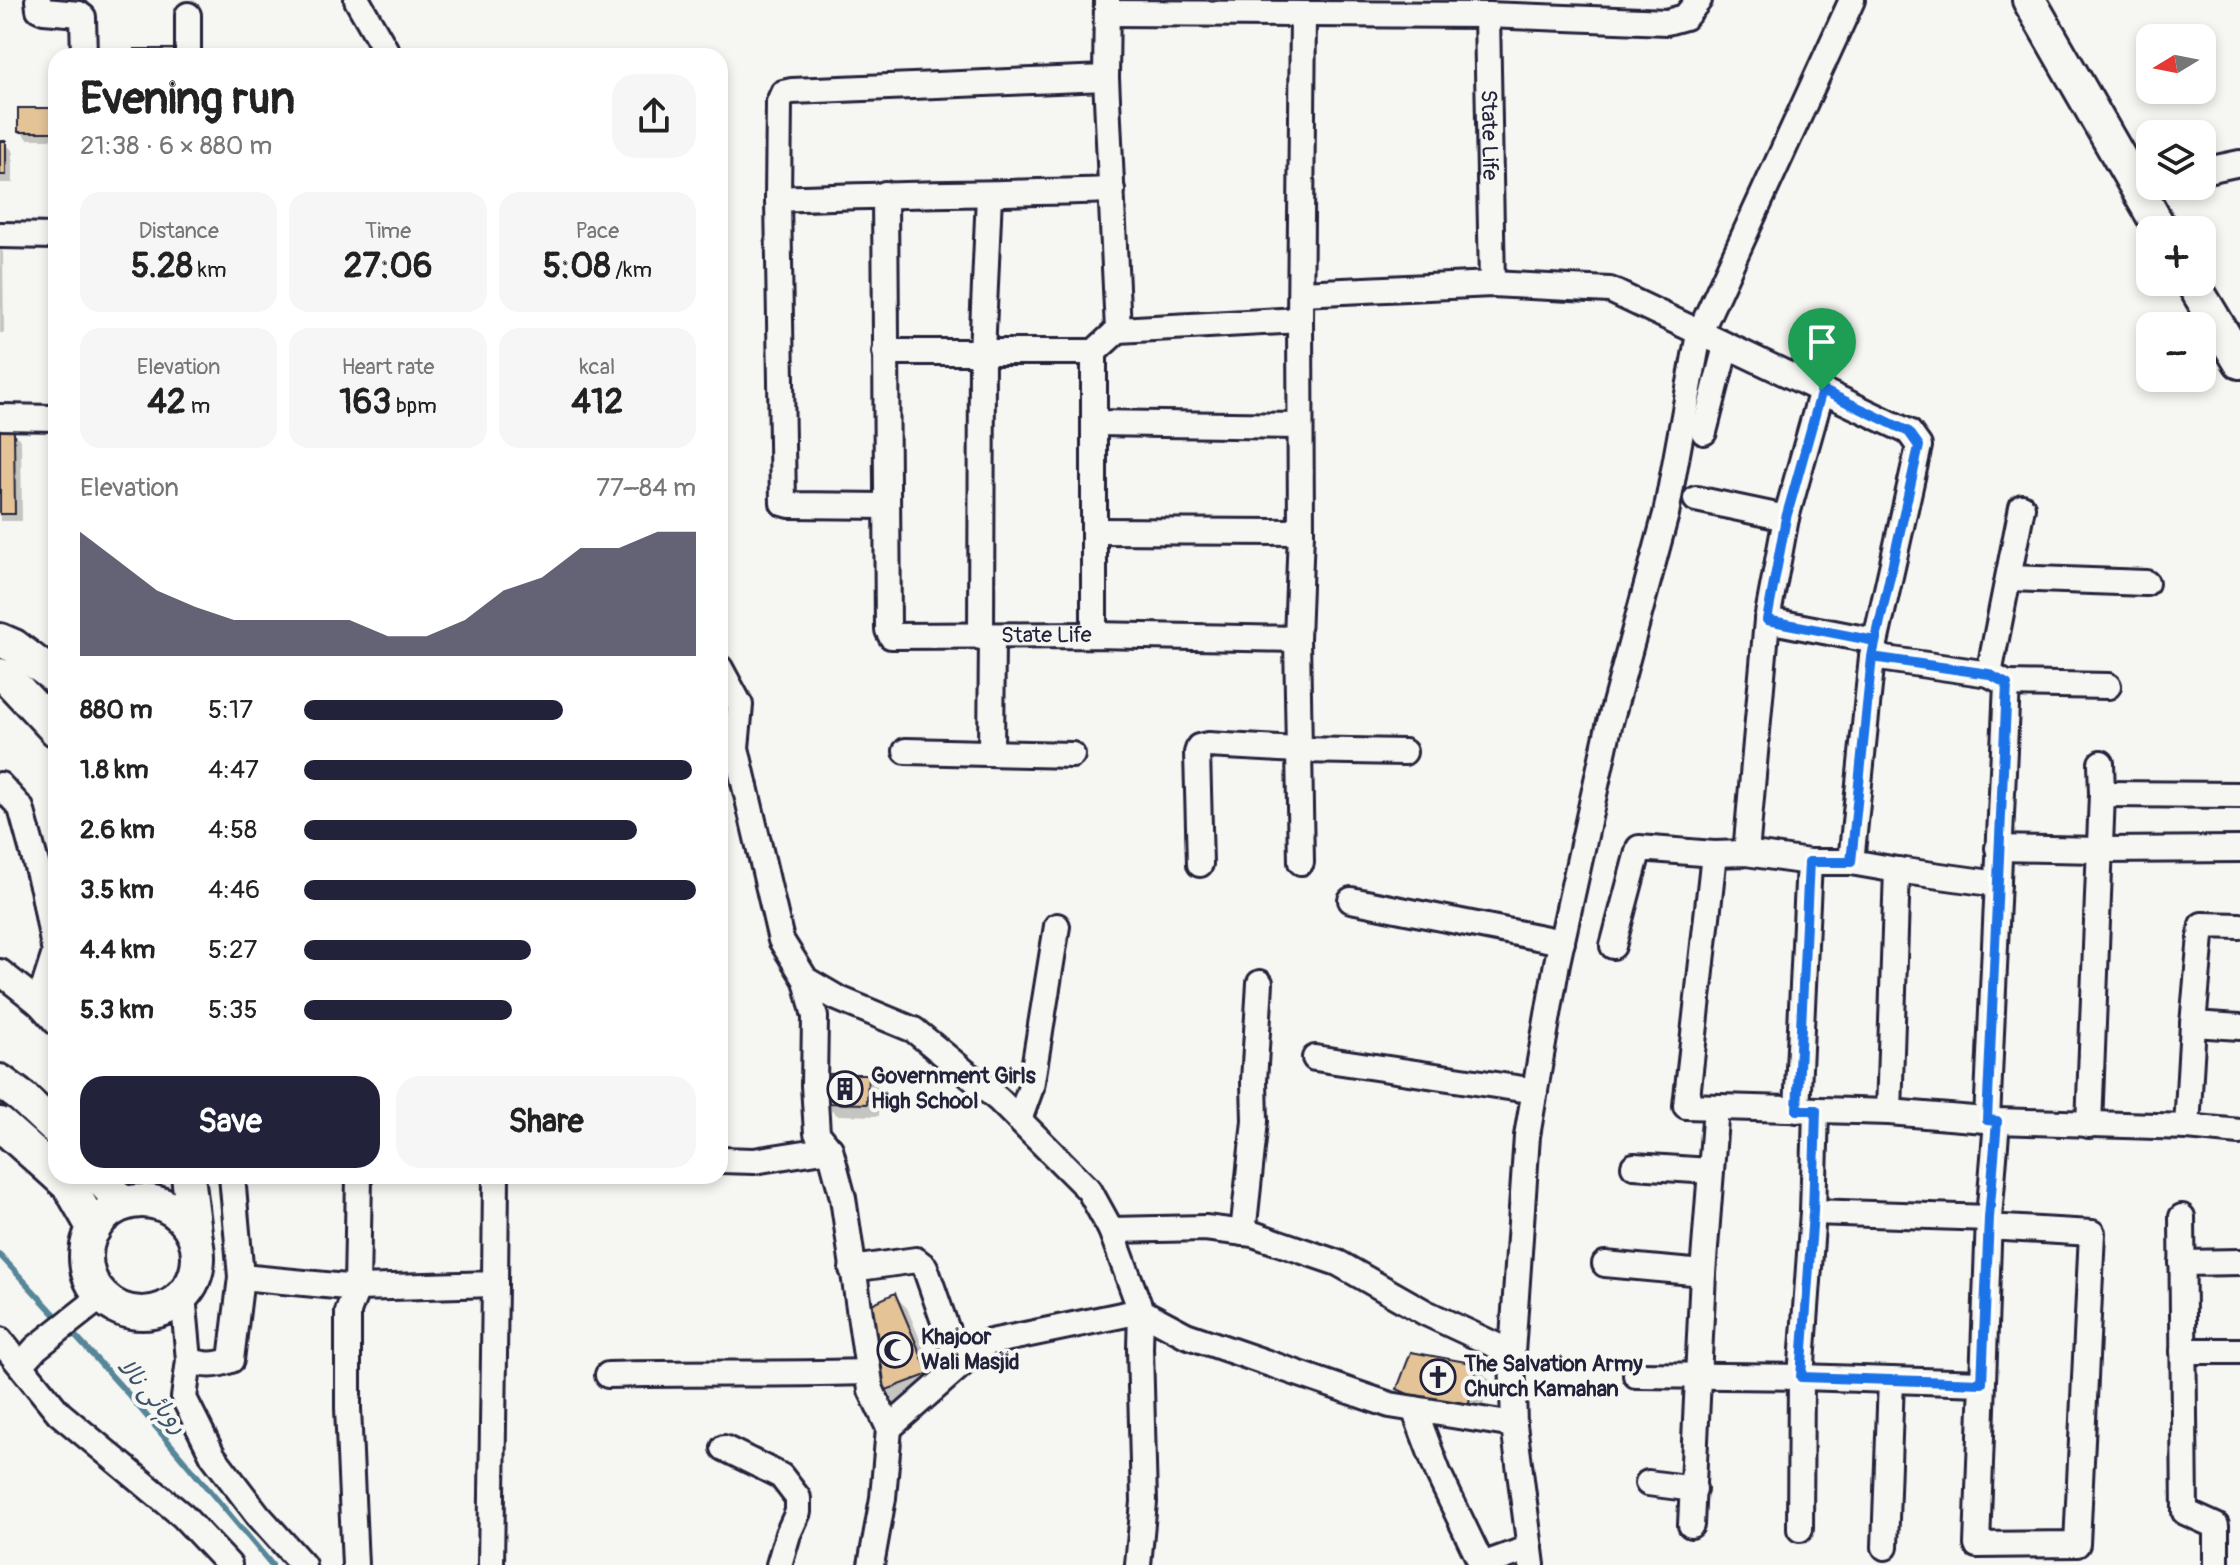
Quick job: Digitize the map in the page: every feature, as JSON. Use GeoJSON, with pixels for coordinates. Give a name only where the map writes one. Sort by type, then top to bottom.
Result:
{"type":"FeatureCollection","features":[{"type":"Feature","properties":{"kind":"main road"},"geometry":{"type":"LineString","coordinates":[[2029,0],[2136,174]]}},
{"type":"Feature","properties":{"kind":"main road"},"geometry":{"type":"LineString","coordinates":[[2200,296],[2240,362]]}},
{"type":"Feature","properties":{"kind":"main road"},"geometry":{"type":"LineString","coordinates":[[0,640],[14,646],[48,672]]}},
{"type":"Feature","properties":{"kind":"main road"},"geometry":{"type":"LineString","coordinates":[[0,675],[8,679],[48,722]]}},
{"type":"Feature","properties":{"kind":"main road"},"geometry":{"type":"LineString","coordinates":[[12,1089],[48,1106]]}},
{"type":"Feature","properties":{"kind":"main road"},"geometry":{"type":"LineString","coordinates":[[12,1089],[48,1122]]}},
{"type":"Feature","properties":{"kind":"main road"},"geometry":{"type":"LineString","coordinates":[[0,1124],[48,1167]]}},
{"type":"Feature","properties":{"kind":"main road"},"geometry":{"type":"LineString","coordinates":[[67,1184],[94,1229]]}},
{"type":"Feature","properties":{"kind":"main road"},"geometry":{"type":"LineString","coordinates":[[118,1184],[170,1208],[187,1222],[196,1242]]}},
{"type":"Feature","properties":{"kind":"main road"},"geometry":{"type":"LineString","coordinates":[[142,1194],[106,1214],[94,1229],[87,1246],[87,1264],[92,1281],[102,1296],[117,1307],[134,1312],[152,1312],[169,1306],[183,1295],[193,1280],[198,1261],[189,1184]]}},
{"type":"Feature","properties":{"kind":"street"},"geometry":{"type":"LineString","coordinates":[[38,0],[39,9],[44,11],[83,17],[84,48]]}},
{"type":"Feature","properties":{"kind":"street"},"geometry":{"type":"LineString","coordinates":[[357,0],[384,48]]}},
{"type":"Feature","properties":{"kind":"street"},"geometry":{"type":"LineString","coordinates":[[1118,330],[1106,78],[1107,6],[1303,15],[1487,15],[1667,22],[1685,17],[1699,0]]}},
{"type":"Feature","properties":{"kind":"street"},"geometry":{"type":"LineString","coordinates":[[1414,1409],[1439,1475],[1482,1565],[1531,1556],[1514,1425],[1512,1353],[1527,1136],[1562,942],[1609,726],[1666,514],[1699,334],[1852,0]]}},
{"type":"Feature","properties":{"kind":"street"},"geometry":{"type":"LineString","coordinates":[[188,15],[188,48]]}},
{"type":"Feature","properties":{"kind":"street"},"geometry":{"type":"LineString","coordinates":[[1301,862],[1297,639],[1301,532],[1303,15]]}},
{"type":"Feature","properties":{"kind":"street","name":"State Life"},"geometry":{"type":"LineString","coordinates":[[1487,15],[1492,284]]}},
{"type":"Feature","properties":{"kind":"street"},"geometry":{"type":"LineString","coordinates":[[887,506],[783,503],[778,199],[779,102],[783,93],[1106,78]]}},
{"type":"Feature","properties":{"kind":"street"},"geometry":{"type":"LineString","coordinates":[[2216,168],[2240,163]]}},
{"type":"Feature","properties":{"kind":"street"},"geometry":{"type":"LineString","coordinates":[[778,199],[1112,190]]}},
{"type":"Feature","properties":{"kind":"street","name":"State Life"},"geometry":{"type":"LineString","coordinates":[[885,194],[888,630],[891,636],[1094,635],[1297,639]]}},
{"type":"Feature","properties":{"kind":"street"},"geometry":{"type":"LineString","coordinates":[[989,195],[982,353],[986,637],[991,752]]}},
{"type":"Feature","properties":{"kind":"street"},"geometry":{"type":"LineString","coordinates":[[0,235],[48,236]]}},
{"type":"Feature","properties":{"kind":"street"},"geometry":{"type":"LineString","coordinates":[[1301,293],[1492,284],[1610,290],[1909,432],[1919,446],[1873,649],[1851,862]]}},
{"type":"Feature","properties":{"kind":"street"},"geometry":{"type":"LineString","coordinates":[[885,352],[1094,352],[1118,330],[1300,320]]}},
{"type":"Feature","properties":{"kind":"street"},"geometry":{"type":"LineString","coordinates":[[1704,432],[1726,346]]}},
{"type":"Feature","properties":{"kind":"street"},"geometry":{"type":"LineString","coordinates":[[1094,352],[1094,635]]}},
{"type":"Feature","properties":{"kind":"street"},"geometry":{"type":"LineString","coordinates":[[1746,853],[1767,620],[1786,518],[1822,390]]}},
{"type":"Feature","properties":{"kind":"street"},"geometry":{"type":"LineString","coordinates":[[0,417],[48,418]]}},
{"type":"Feature","properties":{"kind":"street"},"geometry":{"type":"LineString","coordinates":[[1095,423],[1300,426]]}},
{"type":"Feature","properties":{"kind":"street"},"geometry":{"type":"LineString","coordinates":[[1696,499],[1786,518]]}},
{"type":"Feature","properties":{"kind":"street"},"geometry":{"type":"LineString","coordinates":[[1813,1212],[1988,1222],[2092,1233],[2077,1544],[1977,1545],[1982,1383],[1988,1222],[1992,1121],[1998,884],[1998,679],[2009,578],[2022,507]]}},
{"type":"Feature","properties":{"kind":"street"},"geometry":{"type":"LineString","coordinates":[[1095,531],[1301,532]]}},
{"type":"Feature","properties":{"kind":"street"},"geometry":{"type":"LineString","coordinates":[[2009,578],[2146,583]]}},
{"type":"Feature","properties":{"kind":"street"},"geometry":{"type":"LineString","coordinates":[[1767,620],[1998,679],[2108,686]]}},
{"type":"Feature","properties":{"kind":"street"},"geometry":{"type":"LineString","coordinates":[[728,683],[740,705],[728,748],[781,940],[806,980],[815,1017],[817,1133],[830,1149],[843,1198],[871,1390],[889,1428],[883,1498],[871,1565]]}},
{"type":"Feature","properties":{"kind":"street"},"geometry":{"type":"LineString","coordinates":[[1200,864],[1199,747],[1404,752]]}},
{"type":"Feature","properties":{"kind":"street"},"geometry":{"type":"LineString","coordinates":[[906,751],[1072,755]]}},
{"type":"Feature","properties":{"kind":"street"},"geometry":{"type":"LineString","coordinates":[[2089,1125],[2101,763]]}},
{"type":"Feature","properties":{"kind":"street"},"geometry":{"type":"LineString","coordinates":[[0,785],[21,808],[48,916]]}},
{"type":"Feature","properties":{"kind":"street"},"geometry":{"type":"LineString","coordinates":[[2102,794],[2240,795]]}},
{"type":"Feature","properties":{"kind":"street"},"geometry":{"type":"LineString","coordinates":[[1613,946],[1639,848],[1714,854],[1746,853],[1809,862],[1851,862],[1998,884]]}},
{"type":"Feature","properties":{"kind":"street"},"geometry":{"type":"LineString","coordinates":[[1998,848],[2240,849]]}},
{"type":"Feature","properties":{"kind":"street"},"geometry":{"type":"LineString","coordinates":[[1714,854],[1686,1106],[1889,1112],[1992,1121],[2187,1127],[2240,1132]]}},
{"type":"Feature","properties":{"kind":"street"},"geometry":{"type":"LineString","coordinates":[[1800,1529],[1801,1377],[1813,1212],[1806,1110],[1809,862]]}},
{"type":"Feature","properties":{"kind":"street"},"geometry":{"type":"LineString","coordinates":[[1889,1112],[1897,870]]}},
{"type":"Feature","properties":{"kind":"street"},"geometry":{"type":"LineString","coordinates":[[1351,900],[1562,942]]}},
{"type":"Feature","properties":{"kind":"street"},"geometry":{"type":"LineString","coordinates":[[2187,1127],[2202,925],[2240,926]]}},
{"type":"Feature","properties":{"kind":"street"},"geometry":{"type":"LineString","coordinates":[[1019,1120],[1031,1087],[1057,926]]}},
{"type":"Feature","properties":{"kind":"street"},"geometry":{"type":"LineString","coordinates":[[0,972],[48,1013]]}},
{"type":"Feature","properties":{"kind":"street"},"geometry":{"type":"LineString","coordinates":[[39,1003],[48,975]]}},
{"type":"Feature","properties":{"kind":"street"},"geometry":{"type":"LineString","coordinates":[[806,980],[837,998],[914,1030],[999,1100],[1089,1190],[1111,1230],[1141,1311],[1144,1502],[1138,1565]]}},
{"type":"Feature","properties":{"kind":"street"},"geometry":{"type":"LineString","coordinates":[[1243,1233],[1255,1121],[1254,1081],[1260,983]]}},
{"type":"Feature","properties":{"kind":"street"},"geometry":{"type":"LineString","coordinates":[[2193,1024],[2240,1027]]}},
{"type":"Feature","properties":{"kind":"street"},"geometry":{"type":"LineString","coordinates":[[1315,1058],[1535,1091]]}},
{"type":"Feature","properties":{"kind":"street"},"geometry":{"type":"LineString","coordinates":[[1691,1525],[1703,1273],[1716,1107]]}},
{"type":"Feature","properties":{"kind":"street"},"geometry":{"type":"LineString","coordinates":[[728,1160],[754,1161],[830,1149]]}},
{"type":"Feature","properties":{"kind":"street"},"geometry":{"type":"LineString","coordinates":[[1634,1166],[1710,1171]]}},
{"type":"Feature","properties":{"kind":"street"},"geometry":{"type":"LineString","coordinates":[[189,1360],[202,1365],[231,1360],[241,1277],[233,1184]]}},
{"type":"Feature","properties":{"kind":"street"},"geometry":{"type":"LineString","coordinates":[[355,1565],[348,1408],[348,1312],[357,1288],[359,1184]]}},
{"type":"Feature","properties":{"kind":"street"},"geometry":{"type":"LineString","coordinates":[[491,1565],[496,1184]]}},
{"type":"Feature","properties":{"kind":"street"},"geometry":{"type":"LineString","coordinates":[[2182,1217],[2185,1512],[2216,1526],[2216,1565]]}},
{"type":"Feature","properties":{"kind":"street"},"geometry":{"type":"LineString","coordinates":[[1111,1230],[1205,1228],[1253,1234],[1338,1263],[1426,1313],[1512,1353]]}},
{"type":"Feature","properties":{"kind":"street"},"geometry":{"type":"LineString","coordinates":[[852,1269],[916,1260],[925,1267],[959,1365]]}},
{"type":"Feature","properties":{"kind":"street"},"geometry":{"type":"LineString","coordinates":[[2182,1263],[2240,1262]]}},
{"type":"Feature","properties":{"kind":"street"},"geometry":{"type":"LineString","coordinates":[[1605,1264],[1703,1273]]}},
{"type":"Feature","properties":{"kind":"street"},"geometry":{"type":"LineString","coordinates":[[241,1277],[357,1288],[495,1284]]}},
{"type":"Feature","properties":{"kind":"street"},"geometry":{"type":"LineString","coordinates":[[183,1295],[189,1360],[184,1398],[213,1456],[258,1515],[303,1565]]}},
{"type":"Feature","properties":{"kind":"street"},"geometry":{"type":"LineString","coordinates":[[29,1357],[102,1296]]}},
{"type":"Feature","properties":{"kind":"street"},"geometry":{"type":"LineString","coordinates":[[889,1428],[986,1343],[1141,1311],[1186,1335],[1390,1405],[1514,1425]]}},
{"type":"Feature","properties":{"kind":"street"},"geometry":{"type":"LineString","coordinates":[[0,1340],[29,1357],[59,1413],[183,1516],[229,1565]]}},
{"type":"Feature","properties":{"kind":"street"},"geometry":{"type":"LineString","coordinates":[[2183,1351],[2240,1351]]}},
{"type":"Feature","properties":{"kind":"street"},"geometry":{"type":"LineString","coordinates":[[608,1375],[868,1372]]}},
{"type":"Feature","properties":{"kind":"street"},"geometry":{"type":"LineString","coordinates":[[1636,1375],[1982,1383]]}},
{"type":"Feature","properties":{"kind":"street"},"geometry":{"type":"LineString","coordinates":[[1885,1547],[1891,1380]]}},
{"type":"Feature","properties":{"kind":"street"},"geometry":{"type":"LineString","coordinates":[[724,1448],[781,1476],[798,1498],[798,1512],[779,1565]]}},
{"type":"Feature","properties":{"kind":"street"},"geometry":{"type":"LineString","coordinates":[[1648,1483],[1694,1489]]}},
{"type":"Feature","properties":{"kind":"building"},"geometry":{"type":"Polygon","coordinates":[[[18,108],[48,108],[48,132],[18,132],[18,108]]]}},
{"type":"Feature","properties":{"kind":"building"},"geometry":{"type":"Polygon","coordinates":[[[0,141],[6,141],[6,175],[0,175],[0,141]]]}},
{"type":"Feature","properties":{"kind":"building"},"geometry":{"type":"Polygon","coordinates":[[[0,430],[14,430],[15,514],[0,514],[0,430]]]}},
{"type":"Feature","properties":{"kind":"building"},"geometry":{"type":"Polygon","coordinates":[[[728,696],[730,743],[728,743],[728,696]]]}},
{"type":"Feature","properties":{"kind":"building","name":"Government Girls High School"},"geometry":{"type":"Polygon","coordinates":[[[823,1074],[868,1074],[867,1104],[822,1103],[823,1074]]]}},
{"type":"Feature","properties":{"kind":"building","name":"Khajoor Wali Masjid"},"geometry":{"type":"Polygon","coordinates":[[[895,1293],[929,1374],[881,1392],[865,1307],[895,1293]]]}},
{"type":"Feature","properties":{"kind":"building","name":"The Salvation Army Church Kamahan"},"geometry":{"type":"Polygon","coordinates":[[[1411,1352],[1477,1364],[1469,1403],[1436,1407],[1397,1389],[1411,1352]]]}},
{"type":"Feature","properties":{"kind":"waterway","name":"روہائی نالا"},"geometry":{"type":"LineString","coordinates":[[0,1255],[60,1320]]}},
{"type":"Feature","properties":{"kind":"waterway","name":"روہائی نالا"},"geometry":{"type":"LineString","coordinates":[[68,1328],[129,1395],[272,1565]]}},
{"type":"Feature","properties":{"kind":"place","name":"Government Girls High School"},"geometry":{"type":"Point","coordinates":[845,1089]}},
{"type":"Feature","properties":{"kind":"place","name":"Khajoor Wali Masjid"},"geometry":{"type":"Point","coordinates":[895,1350]}},
{"type":"Feature","properties":{"kind":"place","name":"The Salvation Army Church Kamahan"},"geometry":{"type":"Point","coordinates":[1438,1377]}},
{"type":"Feature","properties":{"kind":"route"},"geometry":{"type":"LineString","coordinates":[[1822,390],[1786,518],[1767,620],[1875,641],[1872,657],[1851,862],[1809,862],[1797,1110],[1816,1110],[1813,1212],[1801,1377],[1982,1383],[1989,1218],[1997,1121],[1987,1120],[2007,684],[1989,674],[1872,657],[1919,446],[1909,432],[1822,390]]}}]}
